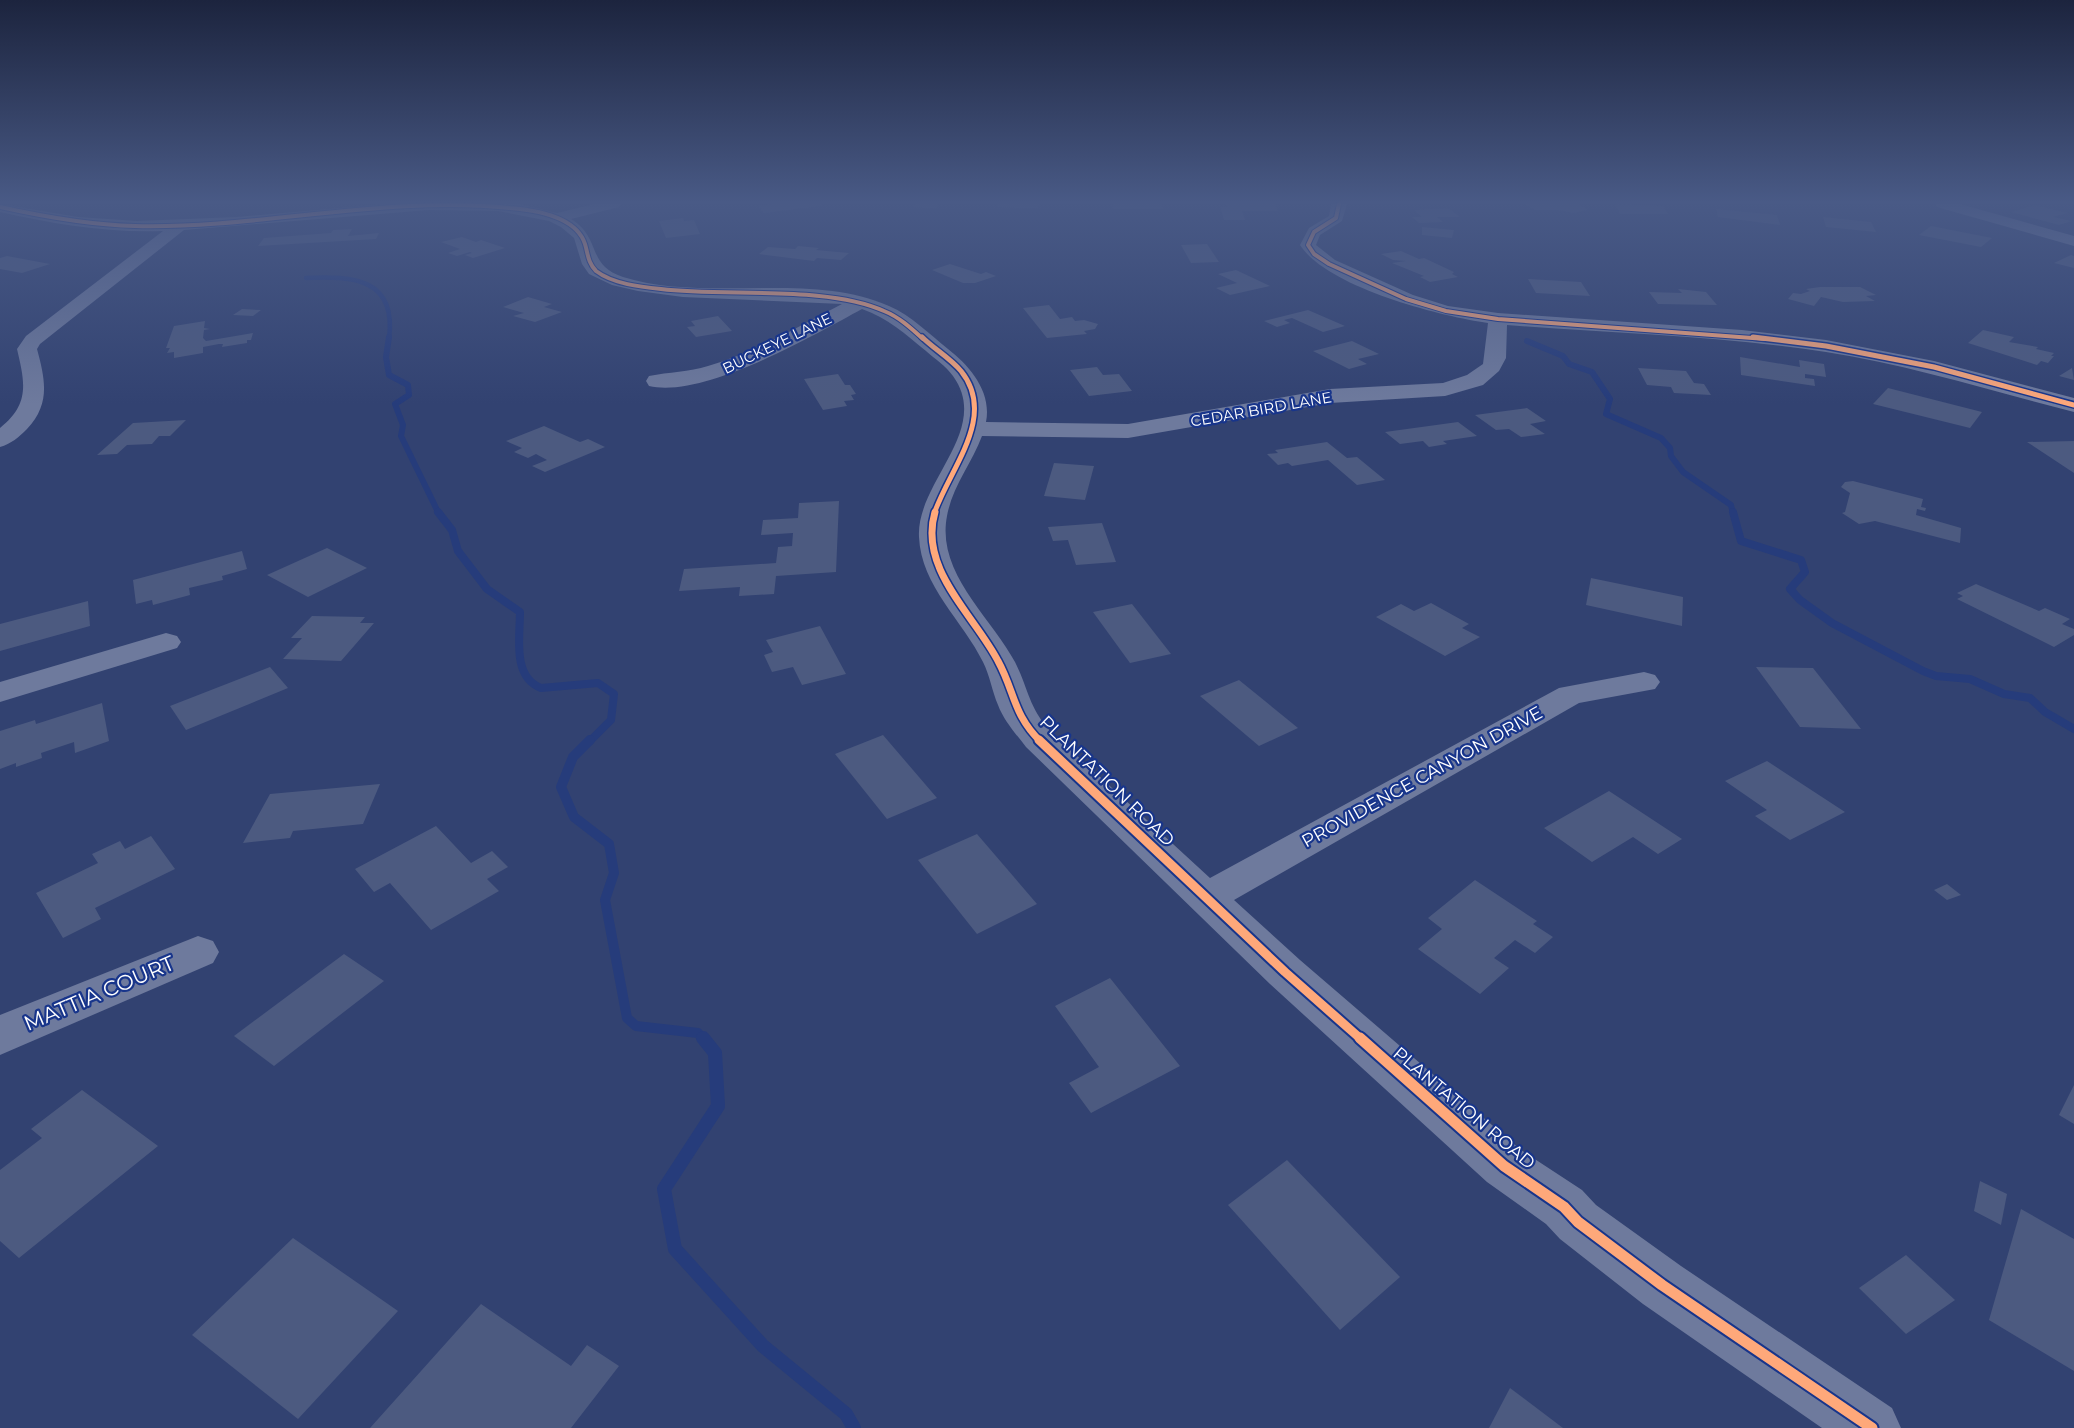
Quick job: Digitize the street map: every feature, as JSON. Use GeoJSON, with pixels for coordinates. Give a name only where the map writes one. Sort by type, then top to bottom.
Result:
{"type":"FeatureCollection","features":[{"type":"Feature","properties":{"kind":"street"},"geometry":{"type":"LineString","coordinates":[[0,440],[27,415],[35,398],[36,387],[19,348],[121,271]]}},
{"type":"Feature","properties":{"kind":"street","name":"PLANTATION ROAD"},"geometry":{"type":"LineString","coordinates":[[598,271],[615,280],[665,288],[823,297],[860,302],[902,320],[964,375],[976,406],[975,429],[934,511],[932,541],[946,579],[1005,672],[1019,715],[1038,739],[1285,972],[1504,1166],[1564,1207],[1578,1222],[1662,1285],[1872,1428]]}},
{"type":"Feature","properties":{"kind":"street"},"geometry":{"type":"LineString","coordinates":[[1347,271],[1421,304],[1498,319],[1742,336],[1826,346],[1945,369],[2074,405]]}},
{"type":"Feature","properties":{"kind":"street","name":"BUCKEYE LANE"},"geometry":{"type":"LineString","coordinates":[[657,381],[703,375],[734,367],[860,302]]}},
{"type":"Feature","properties":{"kind":"street","name":"CEDAR BIRD LANE"},"geometry":{"type":"LineString","coordinates":[[975,429],[1128,432],[1330,396],[1445,389],[1475,380],[1492,367],[1496,358],[1498,319]]}},
{"type":"Feature","properties":{"kind":"street"},"geometry":{"type":"LineString","coordinates":[[0,692],[166,642]]}},
{"type":"Feature","properties":{"kind":"street","name":"PROVIDENCE CANYON DRIVE"},"geometry":{"type":"LineString","coordinates":[[1207,897],[1570,695],[1644,682]]}},
{"type":"Feature","properties":{"kind":"street","name":"MATTIA COURT"},"geometry":{"type":"LineString","coordinates":[[0,1035],[198,952]]}},
{"type":"Feature","properties":{"kind":"building"},"geometry":{"type":"Polygon","coordinates":[[[9,271],[29,271],[22,273],[9,271]]]}},
{"type":"Feature","properties":{"kind":"building"},"geometry":{"type":"Polygon","coordinates":[[[934,271],[971,271],[981,274],[986,272],[996,276],[975,283],[963,283],[934,271]]]}},
{"type":"Feature","properties":{"kind":"building"},"geometry":{"type":"Polygon","coordinates":[[[1237,271],[1270,286],[1230,295],[1216,288],[1237,283],[1218,274],[1237,271]]]}},
{"type":"Feature","properties":{"kind":"building"},"geometry":{"type":"Polygon","coordinates":[[[1411,271],[1451,271],[1454,272],[1452,274],[1458,277],[1430,282],[1420,277],[1424,276],[1411,271]]]}},
{"type":"Feature","properties":{"kind":"building"},"geometry":{"type":"Polygon","coordinates":[[[1528,279],[1581,282],[1590,296],[1536,293],[1528,279]]]}},
{"type":"Feature","properties":{"kind":"building"},"geometry":{"type":"Polygon","coordinates":[[[1860,287],[1876,295],[1866,296],[1875,301],[1843,302],[1821,297],[1814,306],[1788,299],[1793,293],[1801,294],[1810,291],[1806,289],[1860,287]]]}},
{"type":"Feature","properties":{"kind":"building"},"geometry":{"type":"Polygon","coordinates":[[[1678,289],[1706,292],[1717,305],[1658,304],[1649,292],[1682,293],[1678,289]]]}},
{"type":"Feature","properties":{"kind":"building"},"geometry":{"type":"Polygon","coordinates":[[[528,297],[552,304],[544,307],[562,312],[535,322],[513,316],[524,313],[503,307],[528,297]]]}},
{"type":"Feature","properties":{"kind":"building"},"geometry":{"type":"Polygon","coordinates":[[[1049,305],[1060,319],[1072,317],[1075,321],[1084,320],[1098,324],[1095,329],[1084,331],[1087,334],[1047,338],[1023,308],[1049,305]]]}},
{"type":"Feature","properties":{"kind":"building"},"geometry":{"type":"Polygon","coordinates":[[[242,309],[261,310],[253,316],[233,315],[242,309]]]}},
{"type":"Feature","properties":{"kind":"building"},"geometry":{"type":"Polygon","coordinates":[[[1308,310],[1345,326],[1323,332],[1292,318],[1284,320],[1290,323],[1277,327],[1264,321],[1308,310]]]}},
{"type":"Feature","properties":{"kind":"building"},"geometry":{"type":"Polygon","coordinates":[[[718,316],[732,331],[696,337],[687,327],[695,326],[691,321],[718,316]]]}},
{"type":"Feature","properties":{"kind":"building"},"geometry":{"type":"Polygon","coordinates":[[[205,321],[204,328],[210,329],[204,330],[203,338],[206,341],[253,333],[251,340],[247,340],[247,343],[222,347],[223,344],[203,347],[203,353],[174,358],[174,352],[167,353],[170,348],[166,348],[174,326],[205,321]]]}},
{"type":"Feature","properties":{"kind":"building"},"geometry":{"type":"Polygon","coordinates":[[[1983,330],[2014,337],[2009,342],[2038,347],[2036,349],[2054,353],[2051,356],[2054,356],[2048,363],[2041,361],[2037,365],[1968,343],[1983,330]]]}},
{"type":"Feature","properties":{"kind":"building"},"geometry":{"type":"Polygon","coordinates":[[[1352,341],[1379,354],[1358,359],[1367,364],[1349,369],[1313,351],[1352,341]]]}},
{"type":"Feature","properties":{"kind":"building"},"geometry":{"type":"Polygon","coordinates":[[[1740,357],[1800,367],[1799,360],[1824,364],[1826,377],[1805,374],[1805,378],[1814,379],[1815,386],[1741,375],[1740,357]]]}},
{"type":"Feature","properties":{"kind":"building"},"geometry":{"type":"Polygon","coordinates":[[[1097,367],[1103,375],[1119,374],[1132,391],[1089,396],[1070,370],[1097,367]]]}},
{"type":"Feature","properties":{"kind":"building"},"geometry":{"type":"Polygon","coordinates":[[[1638,368],[1686,371],[1694,383],[1704,384],[1711,395],[1674,393],[1671,387],[1647,385],[1638,368]]]}},
{"type":"Feature","properties":{"kind":"building"},"geometry":{"type":"Polygon","coordinates":[[[2072,368],[2074,380],[2059,376],[2072,368]]]}},
{"type":"Feature","properties":{"kind":"building"},"geometry":{"type":"Polygon","coordinates":[[[838,374],[845,385],[850,385],[856,394],[851,395],[854,400],[844,401],[847,406],[823,410],[804,379],[838,374]]]}},
{"type":"Feature","properties":{"kind":"building"},"geometry":{"type":"Polygon","coordinates":[[[1888,388],[1982,412],[1970,428],[1873,404],[1888,388]]]}},
{"type":"Feature","properties":{"kind":"building"},"geometry":{"type":"Polygon","coordinates":[[[1527,408],[1546,421],[1530,424],[1545,434],[1521,437],[1509,429],[1496,430],[1475,415],[1527,408]]]}},
{"type":"Feature","properties":{"kind":"building"},"geometry":{"type":"Polygon","coordinates":[[[186,420],[170,436],[159,436],[152,444],[127,445],[117,454],[97,455],[133,423],[186,420]]]}},
{"type":"Feature","properties":{"kind":"building"},"geometry":{"type":"Polygon","coordinates":[[[1458,422],[1477,436],[1443,441],[1447,444],[1429,447],[1423,441],[1400,444],[1385,432],[1458,422]]]}},
{"type":"Feature","properties":{"kind":"building"},"geometry":{"type":"Polygon","coordinates":[[[544,426],[580,442],[588,439],[605,447],[545,472],[532,466],[547,460],[536,454],[528,458],[514,452],[522,448],[506,441],[544,426]]]}},
{"type":"Feature","properties":{"kind":"building"},"geometry":{"type":"Polygon","coordinates":[[[2074,441],[2074,473],[2027,442],[2074,441]]]}},
{"type":"Feature","properties":{"kind":"building"},"geometry":{"type":"Polygon","coordinates":[[[1327,442],[1347,458],[1357,457],[1385,480],[1357,485],[1328,460],[1292,466],[1288,463],[1278,465],[1267,454],[1278,453],[1275,450],[1327,442]]]}},
{"type":"Feature","properties":{"kind":"building"},"geometry":{"type":"Polygon","coordinates":[[[1054,463],[1094,466],[1085,500],[1044,496],[1054,463]]]}},
{"type":"Feature","properties":{"kind":"building"},"geometry":{"type":"Polygon","coordinates":[[[1853,481],[1923,499],[1921,507],[1926,508],[1925,511],[1917,509],[1916,515],[1961,528],[1960,543],[1875,521],[1859,524],[1842,513],[1845,512],[1850,493],[1841,487],[1845,482],[1853,481]]]}},
{"type":"Feature","properties":{"kind":"building"},"geometry":{"type":"Polygon","coordinates":[[[839,501],[836,572],[776,576],[774,594],[739,596],[740,587],[679,591],[684,569],[776,563],[778,547],[792,546],[793,533],[761,535],[763,520],[798,518],[799,503],[839,501]]]}},
{"type":"Feature","properties":{"kind":"building"},"geometry":{"type":"Polygon","coordinates":[[[1102,523],[1116,562],[1076,565],[1068,540],[1053,541],[1048,527],[1102,523]]]}},
{"type":"Feature","properties":{"kind":"building"},"geometry":{"type":"Polygon","coordinates":[[[327,548],[367,568],[308,597],[267,575],[327,548]]]}},
{"type":"Feature","properties":{"kind":"building"},"geometry":{"type":"Polygon","coordinates":[[[242,551],[247,569],[222,576],[223,580],[189,588],[190,595],[153,605],[152,600],[136,604],[133,580],[242,551]]]}},
{"type":"Feature","properties":{"kind":"building"},"geometry":{"type":"Polygon","coordinates":[[[1591,578],[1683,597],[1682,626],[1586,605],[1591,578]]]}},
{"type":"Feature","properties":{"kind":"building"},"geometry":{"type":"Polygon","coordinates":[[[1976,584],[2039,611],[2045,608],[2070,619],[2062,624],[2074,629],[2074,635],[2054,647],[1957,599],[1963,596],[1957,593],[1976,584]]]}},
{"type":"Feature","properties":{"kind":"building"},"geometry":{"type":"Polygon","coordinates":[[[88,601],[90,626],[0,651],[0,624],[88,601]]]}},
{"type":"Feature","properties":{"kind":"building"},"geometry":{"type":"Polygon","coordinates":[[[1431,603],[1469,624],[1462,628],[1480,637],[1445,656],[1376,617],[1401,604],[1414,611],[1431,603]]]}},
{"type":"Feature","properties":{"kind":"building"},"geometry":{"type":"Polygon","coordinates":[[[1132,604],[1171,654],[1130,663],[1093,612],[1132,604]]]}},
{"type":"Feature","properties":{"kind":"building"},"geometry":{"type":"Polygon","coordinates":[[[312,616],[365,617],[360,623],[374,623],[341,661],[283,659],[302,638],[291,638],[312,616]]]}},
{"type":"Feature","properties":{"kind":"building"},"geometry":{"type":"Polygon","coordinates":[[[820,626],[846,674],[802,685],[793,667],[772,672],[764,655],[773,652],[766,640],[820,626]]]}},
{"type":"Feature","properties":{"kind":"building"},"geometry":{"type":"Polygon","coordinates":[[[270,667],[288,688],[186,730],[170,706],[270,667]]]}},
{"type":"Feature","properties":{"kind":"building"},"geometry":{"type":"Polygon","coordinates":[[[1756,667],[1813,668],[1861,729],[1800,727],[1756,667]]]}},
{"type":"Feature","properties":{"kind":"building"},"geometry":{"type":"Polygon","coordinates":[[[1239,680],[1298,728],[1259,746],[1200,696],[1239,680]]]}},
{"type":"Feature","properties":{"kind":"building"},"geometry":{"type":"Polygon","coordinates":[[[102,703],[109,741],[75,753],[74,742],[41,753],[42,758],[16,767],[16,763],[0,769],[0,731],[35,720],[36,724],[102,703]]]}},
{"type":"Feature","properties":{"kind":"building"},"geometry":{"type":"Polygon","coordinates":[[[883,735],[937,798],[887,819],[835,754],[883,735]]]}},
{"type":"Feature","properties":{"kind":"building"},"geometry":{"type":"Polygon","coordinates":[[[1767,761],[1845,812],[1790,840],[1755,816],[1767,810],[1725,781],[1767,761]]]}},
{"type":"Feature","properties":{"kind":"building"},"geometry":{"type":"Polygon","coordinates":[[[380,784],[363,824],[293,831],[290,838],[243,843],[270,794],[380,784]]]}},
{"type":"Feature","properties":{"kind":"building"},"geometry":{"type":"Polygon","coordinates":[[[1609,791],[1682,839],[1658,854],[1633,837],[1592,862],[1544,828],[1609,791]]]}},
{"type":"Feature","properties":{"kind":"building"},"geometry":{"type":"Polygon","coordinates":[[[436,826],[471,863],[492,851],[508,867],[487,879],[499,891],[431,930],[390,883],[374,892],[355,869],[436,826]]]}},
{"type":"Feature","properties":{"kind":"building"},"geometry":{"type":"Polygon","coordinates":[[[977,834],[1037,904],[977,934],[918,860],[977,834]]]}},
{"type":"Feature","properties":{"kind":"building"},"geometry":{"type":"Polygon","coordinates":[[[151,836],[175,869],[95,908],[101,919],[63,938],[36,893],[98,863],[92,854],[120,841],[125,849],[151,836]]]}},
{"type":"Feature","properties":{"kind":"building"},"geometry":{"type":"Polygon","coordinates":[[[1475,880],[1537,921],[1533,924],[1553,937],[1535,953],[1515,940],[1494,958],[1509,968],[1480,994],[1418,949],[1442,929],[1428,918],[1475,880]]]}},
{"type":"Feature","properties":{"kind":"building"},"geometry":{"type":"Polygon","coordinates":[[[1947,884],[1961,895],[1947,900],[1934,890],[1947,884]]]}},
{"type":"Feature","properties":{"kind":"building"},"geometry":{"type":"Polygon","coordinates":[[[344,954],[384,981],[274,1066],[234,1036],[344,954]]]}},
{"type":"Feature","properties":{"kind":"building"},"geometry":{"type":"Polygon","coordinates":[[[1110,978],[1180,1066],[1091,1113],[1069,1083],[1099,1067],[1055,1006],[1110,978]]]}},
{"type":"Feature","properties":{"kind":"building"},"geometry":{"type":"Polygon","coordinates":[[[2074,1085],[2074,1124],[2059,1115],[2074,1085]]]}},
{"type":"Feature","properties":{"kind":"building"},"geometry":{"type":"Polygon","coordinates":[[[82,1090],[158,1146],[19,1258],[0,1241],[0,1170],[42,1138],[31,1129],[82,1090]]]}},
{"type":"Feature","properties":{"kind":"building"},"geometry":{"type":"Polygon","coordinates":[[[1287,1160],[1400,1277],[1340,1330],[1228,1205],[1287,1160]]]}},
{"type":"Feature","properties":{"kind":"building"},"geometry":{"type":"Polygon","coordinates":[[[1980,1181],[2007,1194],[2001,1225],[1974,1211],[1980,1181]]]}},
{"type":"Feature","properties":{"kind":"building"},"geometry":{"type":"Polygon","coordinates":[[[2021,1209],[2074,1239],[2074,1371],[1989,1320],[2021,1209]]]}},
{"type":"Feature","properties":{"kind":"building"},"geometry":{"type":"Polygon","coordinates":[[[293,1238],[398,1311],[298,1419],[192,1335],[293,1238]]]}},
{"type":"Feature","properties":{"kind":"building"},"geometry":{"type":"Polygon","coordinates":[[[1906,1255],[1955,1300],[1906,1334],[1859,1288],[1906,1255]]]}},
{"type":"Feature","properties":{"kind":"building"},"geometry":{"type":"Polygon","coordinates":[[[481,1304],[571,1366],[587,1345],[619,1366],[571,1428],[370,1428],[481,1304]]]}},
{"type":"Feature","properties":{"kind":"building"},"geometry":{"type":"Polygon","coordinates":[[[1510,1388],[1563,1428],[1489,1428],[1510,1388]]]}},
{"type":"Feature","properties":{"kind":"waterway"},"geometry":{"type":"LineString","coordinates":[[306,278],[355,280],[379,292],[386,303],[390,319],[389,339]]}},
{"type":"Feature","properties":{"kind":"waterway"},"geometry":{"type":"LineString","coordinates":[[389,337],[386,357],[389,375],[408,385],[409,395],[395,404],[403,425],[401,436],[438,512]]}},
{"type":"Feature","properties":{"kind":"waterway"},"geometry":{"type":"LineString","coordinates":[[1527,341],[1563,356],[1569,364],[1592,372],[1610,399],[1606,414],[1661,438],[1670,448],[1671,456],[1683,472],[1731,505],[1733,514]]}},
{"type":"Feature","properties":{"kind":"waterway"},"geometry":{"type":"LineString","coordinates":[[438,512],[452,530],[458,551],[487,589],[520,612],[520,655],[525,675],[532,683],[541,688],[598,683],[614,694],[611,720],[589,742]]}},
{"type":"Feature","properties":{"kind":"waterway"},"geometry":{"type":"LineString","coordinates":[[1733,512],[1741,541],[1801,560],[1805,572],[1790,589],[1800,600],[1832,623],[1936,676],[1970,679],[2004,694],[2030,698],[2045,712],[2074,729]]}},
{"type":"Feature","properties":{"kind":"waterway"},"geometry":{"type":"LineString","coordinates":[[590,740],[573,757],[561,787],[574,817],[609,844],[614,873],[605,900],[627,1018],[636,1026],[698,1033],[704,1040]]}},
{"type":"Feature","properties":{"kind":"waterway"},"geometry":{"type":"LineString","coordinates":[[703,1038],[715,1053],[718,1106],[664,1189],[675,1249],[763,1346],[846,1414],[854,1428]]}},
{"type":"Feature","properties":{"kind":"cycle path"},"geometry":{"type":"LineString","coordinates":[[596,271],[604,276],[638,286],[683,292],[817,297],[846,299],[866,304],[883,310],[910,327],[958,368],[965,377],[974,398],[975,418],[970,438],[940,496],[934,516],[932,537],[935,554],[948,585],[999,662],[1022,720],[1038,739],[1285,972],[1504,1166],[1564,1207],[1578,1222],[1662,1285],[1872,1428]]}},
{"type":"Feature","properties":{"kind":"cycle path"},"geometry":{"type":"LineString","coordinates":[[1344,271],[1406,299],[1446,311],[1498,319],[1742,336],[1826,346],[1934,367],[2074,405]]}}]}
